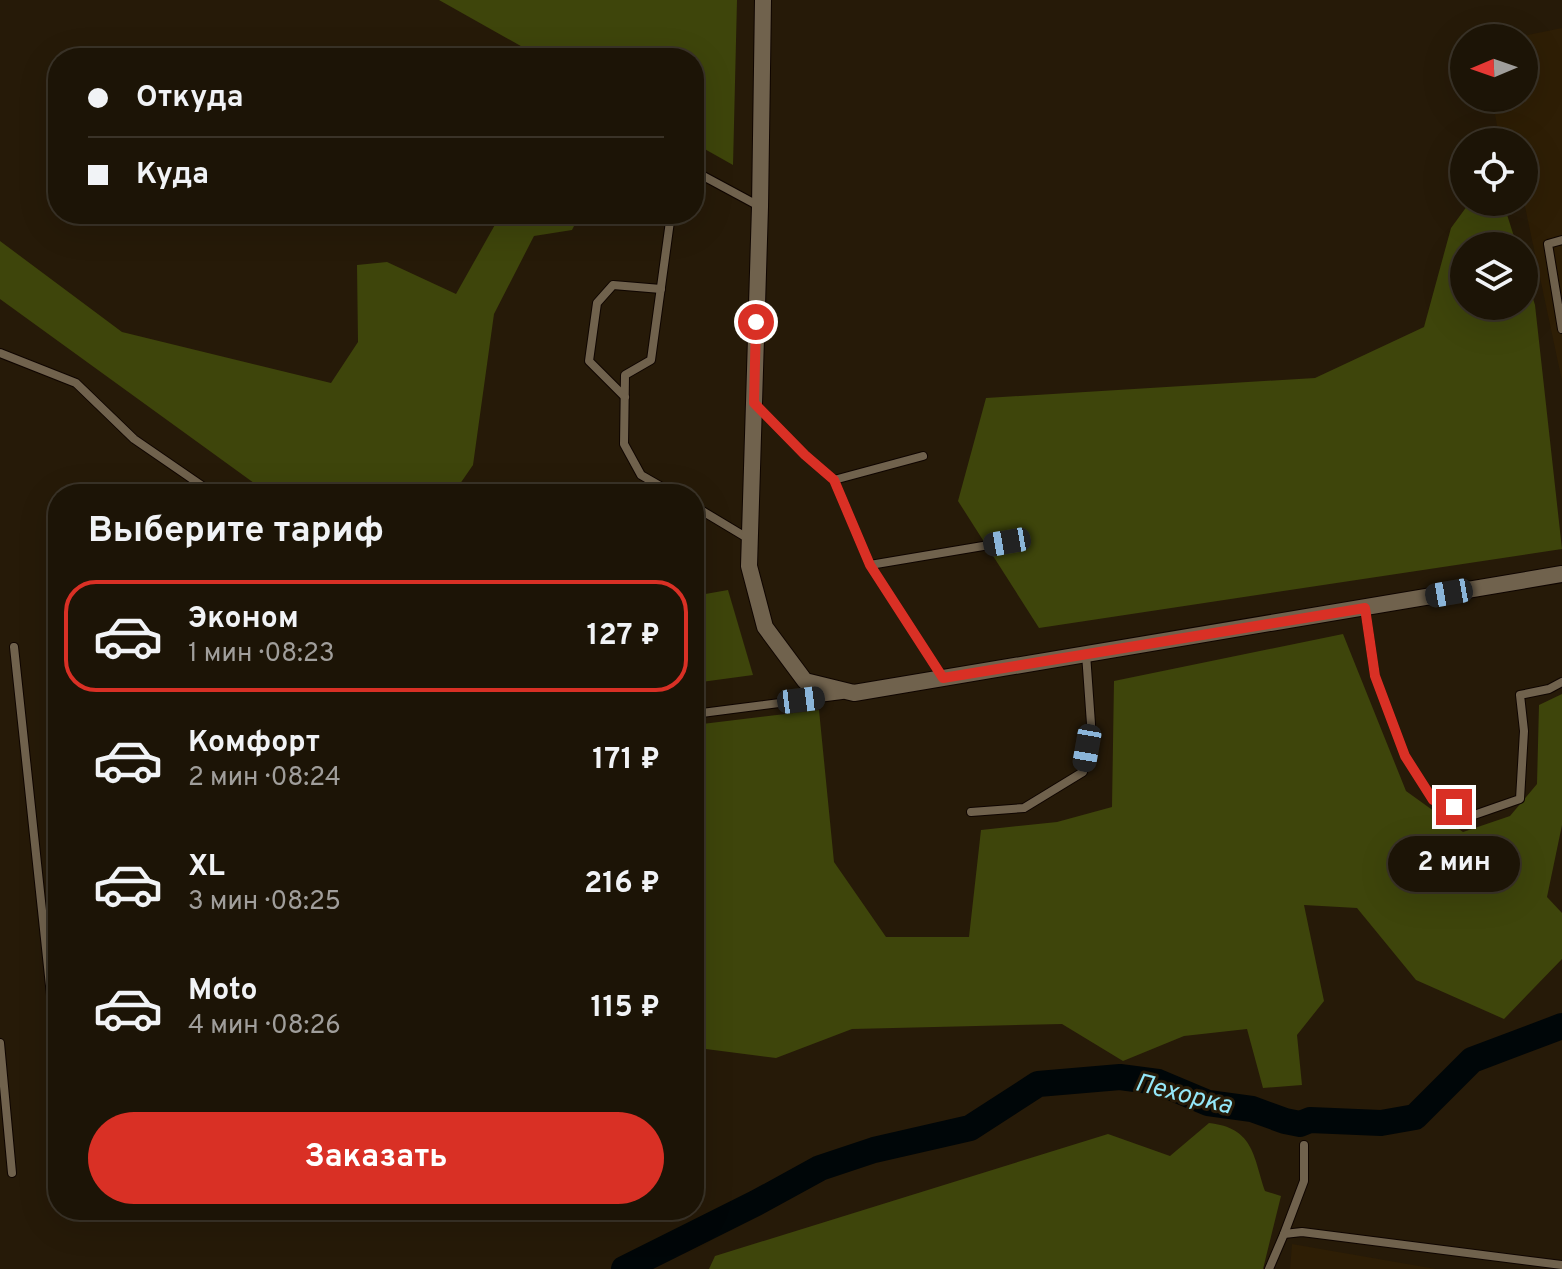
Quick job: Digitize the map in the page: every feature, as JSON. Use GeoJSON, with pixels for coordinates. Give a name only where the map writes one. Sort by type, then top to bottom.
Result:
{"type":"FeatureCollection","features":[{"type":"Feature","properties":{"kind":"street"},"geometry":{"type":"LineString","coordinates":[[763,0],[749,566],[765,627],[805,681],[854,693],[1562,574]]}},
{"type":"Feature","properties":{"kind":"lane"},"geometry":{"type":"LineString","coordinates":[[704,176],[760,207]]}},
{"type":"Feature","properties":{"kind":"lane"},"geometry":{"type":"LineString","coordinates":[[657,484],[641,475],[624,444],[625,375],[651,360],[670,224]]}},
{"type":"Feature","properties":{"kind":"lane"},"geometry":{"type":"LineString","coordinates":[[1562,240],[1548,244],[1562,329]]}},
{"type":"Feature","properties":{"kind":"lane"},"geometry":{"type":"LineString","coordinates":[[625,397],[589,361],[597,303],[613,285],[661,289]]}},
{"type":"Feature","properties":{"kind":"lane"},"geometry":{"type":"LineString","coordinates":[[0,353],[76,383],[134,439],[199,484]]}},
{"type":"Feature","properties":{"kind":"lane"},"geometry":{"type":"LineString","coordinates":[[754,403],[834,480],[870,565],[943,678]]}},
{"type":"Feature","properties":{"kind":"lane"},"geometry":{"type":"LineString","coordinates":[[834,480],[923,456]]}},
{"type":"Feature","properties":{"kind":"lane"},"geometry":{"type":"LineString","coordinates":[[704,512],[750,539]]}},
{"type":"Feature","properties":{"kind":"lane"},"geometry":{"type":"LineString","coordinates":[[870,565],[1007,542]]}},
{"type":"Feature","properties":{"kind":"lane"},"geometry":{"type":"LineString","coordinates":[[1365,608],[1375,676],[1405,756],[1433,800],[1474,815],[1520,799],[1524,731],[1520,695],[1549,689],[1562,682]]}},
{"type":"Feature","properties":{"kind":"lane"},"geometry":{"type":"LineString","coordinates":[[14,647],[48,967]]}},
{"type":"Feature","properties":{"kind":"lane"},"geometry":{"type":"LineString","coordinates":[[971,812],[1024,808],[1083,772],[1091,724],[1086,653]]}},
{"type":"Feature","properties":{"kind":"lane"},"geometry":{"type":"LineString","coordinates":[[704,713],[854,693]]}},
{"type":"Feature","properties":{"kind":"lane"},"geometry":{"type":"LineString","coordinates":[[0,1043],[12,1173]]}},
{"type":"Feature","properties":{"kind":"lane"},"geometry":{"type":"LineString","coordinates":[[1269,1269],[1304,1181],[1304,1145]]}},
{"type":"Feature","properties":{"kind":"lane"},"geometry":{"type":"LineString","coordinates":[[1284,1234],[1302,1232],[1562,1265]]}},
{"type":"Feature","properties":{"kind":"shaded area"},"geometry":{"type":"Polygon","coordinates":[[[1562,28],[1562,381],[1538,268],[1538,232],[1530,232],[1527,216],[1538,216],[1538,128],[1497,128],[1495,112],[1538,112],[1538,33],[1562,28]]]}},
{"type":"Feature","properties":{"kind":"shaded area"},"geometry":{"type":"Polygon","coordinates":[[[1292,1244],[1436,1269],[1290,1269],[1292,1244]]]}},
{"type":"Feature","properties":{"kind":"green space"},"geometry":{"type":"Polygon","coordinates":[[[439,0],[737,0],[733,165],[704,149],[704,48],[524,48],[439,0]]]}},
{"type":"Feature","properties":{"kind":"green space"},"geometry":{"type":"Polygon","coordinates":[[[1460,216],[1507,216],[1513,232],[1450,232],[1450,320],[1537,320],[1562,549],[1039,628],[958,501],[986,398],[1315,378],[1424,327],[1451,228],[1460,216]]]}},
{"type":"Feature","properties":{"kind":"green space"},"geometry":{"type":"Polygon","coordinates":[[[495,224],[575,224],[572,230],[534,236],[494,314],[473,465],[460,484],[255,484],[0,299],[0,241],[122,332],[331,383],[358,342],[357,265],[387,262],[456,294],[495,224]]]}},
{"type":"Feature","properties":{"kind":"green space"},"geometry":{"type":"Polygon","coordinates":[[[728,590],[753,675],[704,682],[704,594],[728,590]]]}},
{"type":"Feature","properties":{"kind":"green space"},"geometry":{"type":"Polygon","coordinates":[[[1343,634],[1406,791],[1463,832],[1510,816],[1537,784],[1539,705],[1562,694],[1562,825],[1547,897],[1562,913],[1562,959],[1504,1019],[1416,980],[1357,908],[1304,905],[1324,1001],[1297,1035],[1302,1085],[1263,1088],[1247,1029],[1184,1036],[1123,1061],[1062,1024],[852,1029],[776,1058],[704,1049],[704,724],[819,710],[834,862],[886,937],[969,937],[981,830],[1057,822],[1112,807],[1114,681],[1343,634]]]}},
{"type":"Feature","properties":{"kind":"green space"},"geometry":{"type":"Polygon","coordinates":[[[1209,1123],[1224,1126],[1243,1137],[1254,1155],[1265,1191],[1281,1196],[1263,1269],[709,1269],[715,1256],[1108,1134],[1170,1156],[1209,1123]]]}},
{"type":"Feature","properties":{"kind":"waterway","name":"Пехорка"},"geometry":{"type":"LineString","coordinates":[[624,1269],[820,1168],[874,1150],[970,1128],[1038,1084],[1120,1077],[1158,1082],[1208,1103],[1252,1109],[1300,1124],[1310,1120],[1381,1123],[1415,1117],[1472,1060],[1562,1026]]}},
{"type":"Feature","properties":{"kind":"route"},"geometry":{"type":"LineString","coordinates":[[756,322],[754,403],[834,480],[870,565],[943,678],[1365,608],[1375,676],[1405,756],[1433,800],[1454,807]]}}]}
